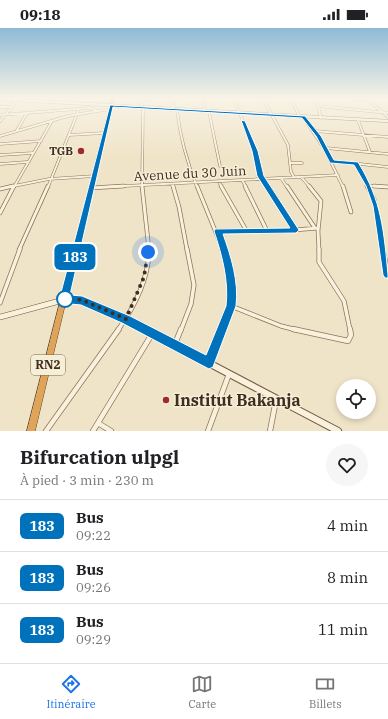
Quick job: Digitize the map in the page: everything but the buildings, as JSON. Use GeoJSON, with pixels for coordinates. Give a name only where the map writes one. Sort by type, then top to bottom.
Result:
{"type":"FeatureCollection","features":[{"type":"Feature","properties":{"kind":"highway","name":"RN2"},"geometry":{"type":"LineString","coordinates":[[31,431],[108,118]]}},
{"type":"Feature","properties":{"kind":"street"},"geometry":{"type":"LineString","coordinates":[[17,131],[24,118]]}},
{"type":"Feature","properties":{"kind":"street"},"geometry":{"type":"LineString","coordinates":[[0,136],[63,118]]}},
{"type":"Feature","properties":{"kind":"street"},"geometry":{"type":"LineString","coordinates":[[0,303],[10,272],[43,199],[77,118]]}},
{"type":"Feature","properties":{"kind":"street"},"geometry":{"type":"LineString","coordinates":[[46,431],[126,319],[136,299],[148,261],[142,186],[142,118]]}},
{"type":"Feature","properties":{"kind":"street"},"geometry":{"type":"LineString","coordinates":[[177,118],[183,149],[195,183],[218,231],[226,256],[231,288],[231,306],[209,363]]}},
{"type":"Feature","properties":{"kind":"street"},"geometry":{"type":"LineString","coordinates":[[210,118],[220,166]]}},
{"type":"Feature","properties":{"kind":"street"},"geometry":{"type":"LineString","coordinates":[[241,118],[250,135],[262,178],[296,230]]}},
{"type":"Feature","properties":{"kind":"street"},"geometry":{"type":"LineString","coordinates":[[273,118],[288,145],[290,163],[294,177]]}},
{"type":"Feature","properties":{"kind":"street"},"geometry":{"type":"LineString","coordinates":[[303,118],[315,131],[326,148],[346,193],[351,212]]}},
{"type":"Feature","properties":{"kind":"street"},"geometry":{"type":"LineString","coordinates":[[317,118],[388,121]]}},
{"type":"Feature","properties":{"kind":"street"},"geometry":{"type":"LineString","coordinates":[[0,213],[27,162],[41,141],[52,120]]}},
{"type":"Feature","properties":{"kind":"street"},"geometry":{"type":"LineString","coordinates":[[358,120],[370,152]]}},
{"type":"Feature","properties":{"kind":"street"},"geometry":{"type":"LineString","coordinates":[[315,131],[388,137]]}},
{"type":"Feature","properties":{"kind":"street"},"geometry":{"type":"LineString","coordinates":[[69,135],[104,133]]}},
{"type":"Feature","properties":{"kind":"street"},"geometry":{"type":"LineString","coordinates":[[0,144],[41,141]]}},
{"type":"Feature","properties":{"kind":"street"},"geometry":{"type":"LineString","coordinates":[[326,148],[388,154]]}},
{"type":"Feature","properties":{"kind":"street"},"geometry":{"type":"LineString","coordinates":[[0,155],[33,153]]}},
{"type":"Feature","properties":{"kind":"street"},"geometry":{"type":"LineString","coordinates":[[332,161],[388,167]]}},
{"type":"Feature","properties":{"kind":"street"},"geometry":{"type":"LineString","coordinates":[[0,164],[27,162]]}},
{"type":"Feature","properties":{"kind":"street"},"geometry":{"type":"LineString","coordinates":[[290,163],[302,163]]}},
{"type":"Feature","properties":{"kind":"street"},"geometry":{"type":"LineString","coordinates":[[356,164],[369,186],[376,206],[388,274]]}},
{"type":"Feature","properties":{"kind":"street","name":"Avenue du 30 Juin"},"geometry":{"type":"LineString","coordinates":[[91,188],[338,175]]}},
{"type":"Feature","properties":{"kind":"street"},"geometry":{"type":"LineString","coordinates":[[0,189],[50,180],[95,176]]}},
{"type":"Feature","properties":{"kind":"street"},"geometry":{"type":"LineString","coordinates":[[231,306],[281,326],[348,341],[351,335],[344,301],[319,262],[317,228],[321,201],[301,177]]}},
{"type":"Feature","properties":{"kind":"street"},"geometry":{"type":"LineString","coordinates":[[281,178],[317,228]]}},
{"type":"Feature","properties":{"kind":"street"},"geometry":{"type":"LineString","coordinates":[[242,180],[267,231]]}},
{"type":"Feature","properties":{"kind":"street"},"geometry":{"type":"LineString","coordinates":[[218,181],[236,210],[246,230]]}},
{"type":"Feature","properties":{"kind":"street"},"geometry":{"type":"LineString","coordinates":[[172,184],[179,207],[194,285],[191,304],[174,345]]}},
{"type":"Feature","properties":{"kind":"street"},"geometry":{"type":"LineString","coordinates":[[369,186],[388,187]]}},
{"type":"Feature","properties":{"kind":"street"},"geometry":{"type":"LineString","coordinates":[[218,231],[267,231],[317,228]]}},
{"type":"Feature","properties":{"kind":"street"},"geometry":{"type":"LineString","coordinates":[[0,316],[64,300],[82,300],[126,319],[338,431]]}},
{"type":"Feature","properties":{"kind":"street"},"geometry":{"type":"LineString","coordinates":[[93,431],[152,334]]}},
{"type":"Feature","properties":{"kind":"street"},"geometry":{"type":"LineString","coordinates":[[208,431],[229,374]]}},
{"type":"Feature","properties":{"kind":"street"},"geometry":{"type":"LineString","coordinates":[[270,431],[277,399]]}},
{"type":"Feature","properties":{"kind":"street"},"geometry":{"type":"LineString","coordinates":[[98,423],[111,431]]}},
{"type":"Feature","properties":{"kind":"bus line","name":"183"},"geometry":{"type":"LineString","coordinates":[[108,118],[64,300],[82,300],[126,319],[209,363],[231,306],[232,298],[226,256],[218,231],[296,230],[281,210],[261,176],[250,135],[243,121]]}},
{"type":"Feature","properties":{"kind":"bus line","name":"183"},"geometry":{"type":"LineString","coordinates":[[304,118],[326,148],[332,161],[356,164],[369,186],[376,206],[388,275]]}},
{"type":"Feature","properties":{"kind":"place","name":"TGB"},"geometry":{"type":"Point","coordinates":[81,151]}},
{"type":"Feature","properties":{"kind":"place","name":"Institut Bakanja"},"geometry":{"type":"Point","coordinates":[166,400]}},
{"type":"Feature","properties":{"kind":"route"},"geometry":{"type":"LineString","coordinates":[[65,299],[64,300],[82,300],[126,319],[136,299],[147,268],[148,252]]}}]}
